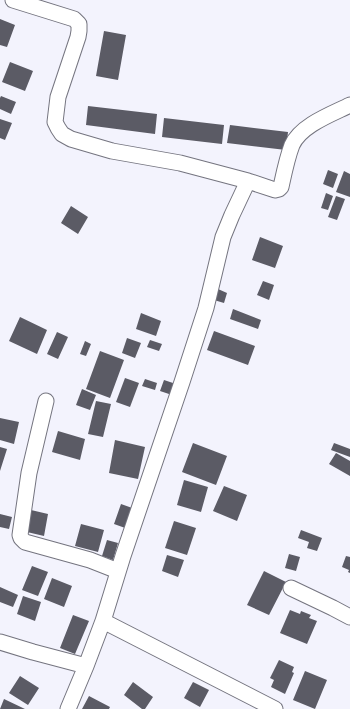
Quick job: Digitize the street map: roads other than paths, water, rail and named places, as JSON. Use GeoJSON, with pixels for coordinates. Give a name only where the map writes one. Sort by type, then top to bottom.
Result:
{"type":"FeatureCollection","features":[{"type":"Feature","properties":{"kind":"street"},"geometry":{"type":"LineString","coordinates":[[13,0],[74,19],[79,24],[80,31],[78,38],[58,96],[55,122],[62,134],[71,139],[112,151],[180,163],[248,181],[275,190],[281,187],[293,144],[301,132],[350,105]]}},
{"type":"Feature","properties":{"kind":"street"},"geometry":{"type":"LineString","coordinates":[[68,709],[103,621],[118,571],[182,382],[206,308],[223,237],[248,181]]}},
{"type":"Feature","properties":{"kind":"street"},"geometry":{"type":"LineString","coordinates":[[46,402],[29,473],[20,534],[21,538],[25,542],[90,560],[118,571]]}},
{"type":"Feature","properties":{"kind":"street"},"geometry":{"type":"LineString","coordinates":[[291,588],[350,617]]}},
{"type":"Feature","properties":{"kind":"street"},"geometry":{"type":"LineString","coordinates":[[103,621],[275,709]]}},
{"type":"Feature","properties":{"kind":"street"},"geometry":{"type":"LineString","coordinates":[[0,642],[86,666]]}}]}
